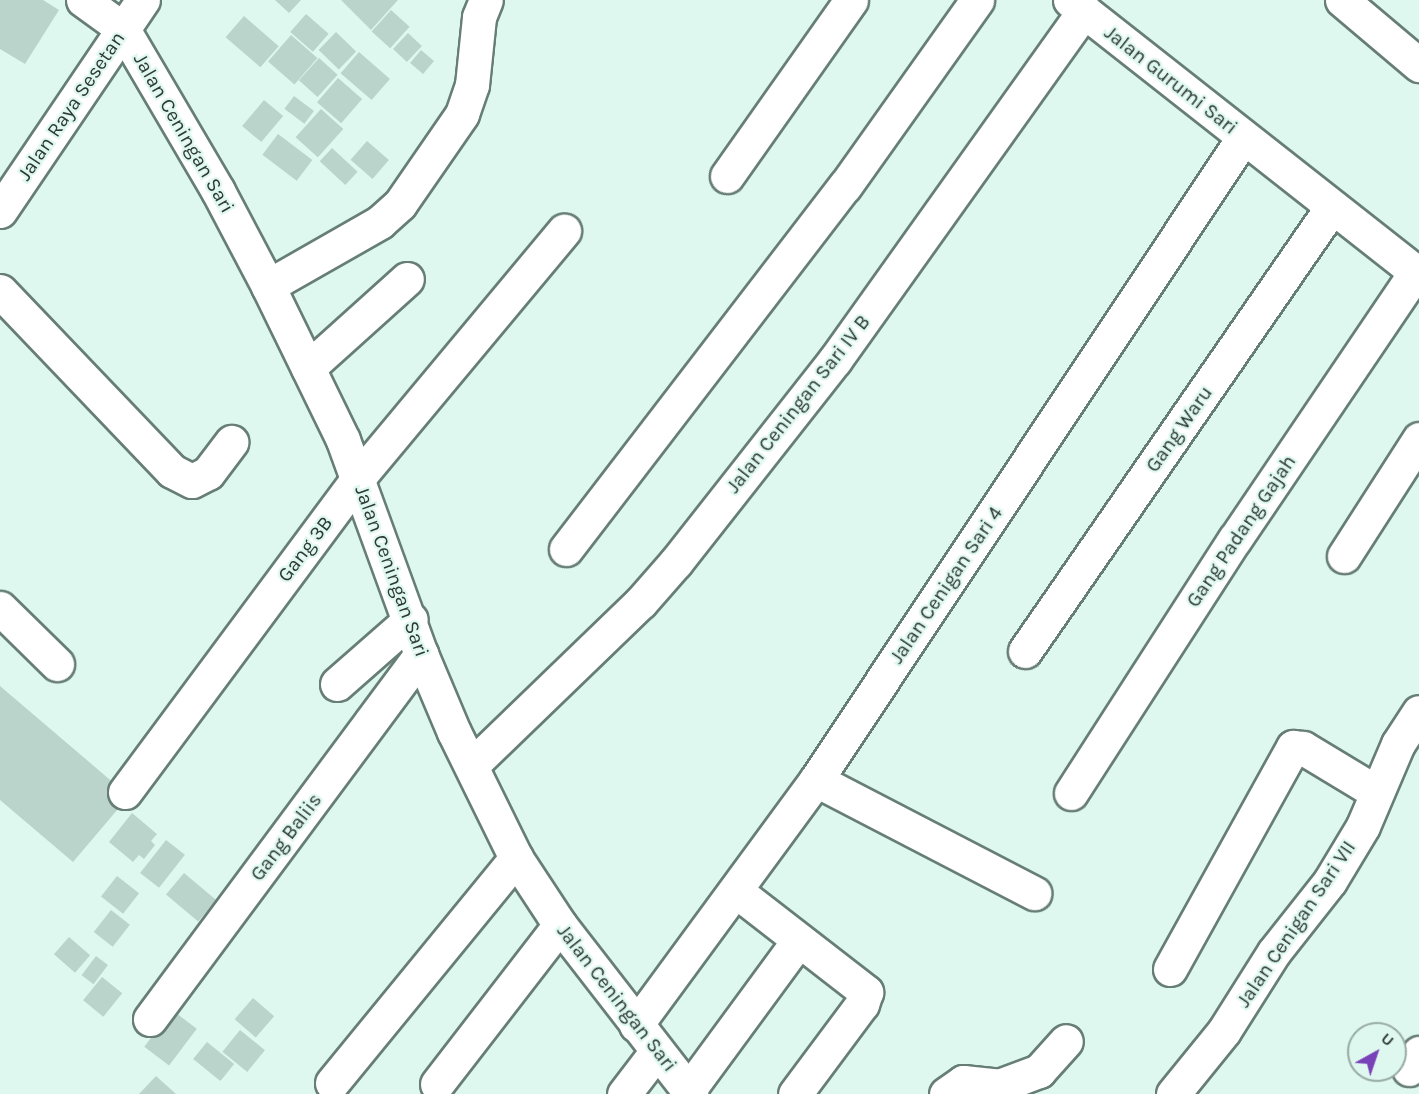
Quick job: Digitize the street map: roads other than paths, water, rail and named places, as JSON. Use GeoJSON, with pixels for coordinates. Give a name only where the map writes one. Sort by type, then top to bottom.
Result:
{"type":"FeatureCollection","features":[{"type":"Feature","properties":{"kind":"street"},"geometry":{"type":"LineString","coordinates":[[83,0],[123,29]]}},
{"type":"Feature","properties":{"kind":"street","name":"Jalan Raya Sesetan"},"geometry":{"type":"LineString","coordinates":[[0,211],[143,0]]}},
{"type":"Feature","properties":{"kind":"street"},"geometry":{"type":"LineString","coordinates":[[268,286],[380,222],[400,204],[462,114],[472,85],[479,17],[486,0]]}},
{"type":"Feature","properties":{"kind":"street"},"geometry":{"type":"LineString","coordinates":[[727,176],[851,0]]}},
{"type":"Feature","properties":{"kind":"street"},"geometry":{"type":"LineString","coordinates":[[566,549],[846,186],[977,0]]}},
{"type":"Feature","properties":{"kind":"street"},"geometry":{"type":"LineString","coordinates":[[1342,0],[1419,65]]}},
{"type":"Feature","properties":{"kind":"street","name":"Jalan Gurumi Sari"},"geometry":{"type":"LineString","coordinates":[[1077,5],[1418,274]]}},
{"type":"Feature","properties":{"kind":"street","name":"Jalan Ceningan Sari IV B"},"geometry":{"type":"LineString","coordinates":[[472,765],[634,609],[676,562],[835,360],[1077,5]]}},
{"type":"Feature","properties":{"kind":"street","name":"Jalan Ceningan Sari"},"geometry":{"type":"LineString","coordinates":[[123,29],[218,191],[308,368],[358,478],[422,654],[516,858],[560,925],[689,1092]]}},
{"type":"Feature","properties":{"kind":"street","name":"Jalan Cenigan Sari 4"},"geometry":{"type":"LineString","coordinates":[[636,1025],[816,780],[1243,138]]}},
{"type":"Feature","properties":{"kind":"street","name":"Gang Waru"},"geometry":{"type":"LineString","coordinates":[[1026,651],[1332,207]]}},
{"type":"Feature","properties":{"kind":"street","name":"Gang 3B"},"geometry":{"type":"LineString","coordinates":[[125,792],[358,478],[564,231]]}},
{"type":"Feature","properties":{"kind":"street","name":"Gang Padang Gajah"},"geometry":{"type":"LineString","coordinates":[[1071,793],[1235,539],[1418,274]]}},
{"type":"Feature","properties":{"kind":"street"},"geometry":{"type":"LineString","coordinates":[[308,368],[407,279]]}},
{"type":"Feature","properties":{"kind":"street"},"geometry":{"type":"LineString","coordinates":[[0,291],[172,471],[192,481],[208,474],[231,442]]}},
{"type":"Feature","properties":{"kind":"street"},"geometry":{"type":"LineString","coordinates":[[1344,556],[1419,439]]}},
{"type":"Feature","properties":{"kind":"street"},"geometry":{"type":"LineString","coordinates":[[0,608],[57,664]]}},
{"type":"Feature","properties":{"kind":"street"},"geometry":{"type":"LineString","coordinates":[[337,684],[411,619]]}},
{"type":"Feature","properties":{"kind":"street","name":"Gang Baliis"},"geometry":{"type":"LineString","coordinates":[[150,1019],[422,654]]}},
{"type":"Feature","properties":{"kind":"street","name":"Jalan Cenigan Sari VII"},"geometry":{"type":"LineString","coordinates":[[1173,1094],[1224,1031],[1274,952],[1330,880],[1363,826],[1398,744],[1419,712]]}},
{"type":"Feature","properties":{"kind":"street"},"geometry":{"type":"LineString","coordinates":[[1170,969],[1293,747],[1303,748],[1376,792]]}},
{"type":"Feature","properties":{"kind":"street"},"geometry":{"type":"LineString","coordinates":[[816,780],[1034,893]]}},
{"type":"Feature","properties":{"kind":"street"},"geometry":{"type":"LineString","coordinates":[[332,1083],[516,858]]}},
{"type":"Feature","properties":{"kind":"street"},"geometry":{"type":"LineString","coordinates":[[736,891],[866,992],[862,1004],[795,1094]]}},
{"type":"Feature","properties":{"kind":"street"},"geometry":{"type":"LineString","coordinates":[[437,1084],[560,925]]}},
{"type":"Feature","properties":{"kind":"street"},"geometry":{"type":"LineString","coordinates":[[689,1092],[799,940]]}},
{"type":"Feature","properties":{"kind":"street"},"geometry":{"type":"LineString","coordinates":[[946,1094],[963,1083],[999,1086],[1039,1071],[1066,1041]]}},
{"type":"Feature","properties":{"kind":"street"},"geometry":{"type":"LineString","coordinates":[[624,1094],[657,1051]]}}]}
